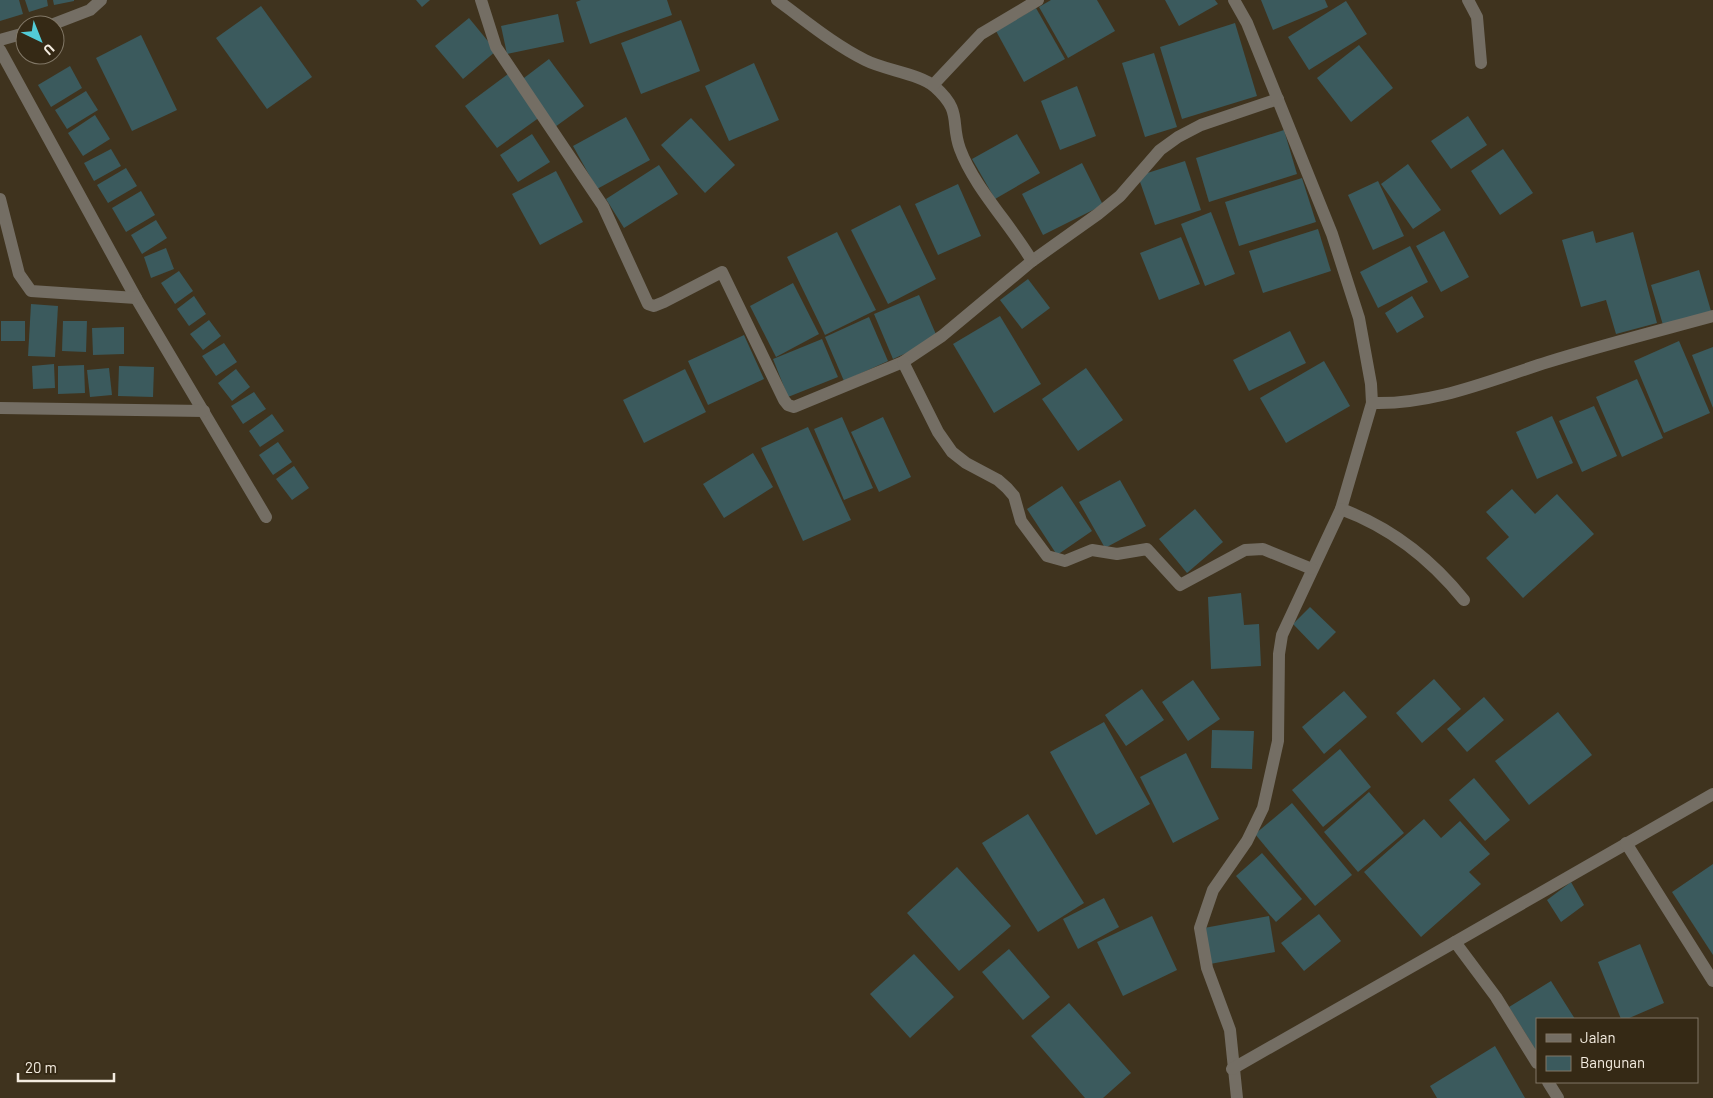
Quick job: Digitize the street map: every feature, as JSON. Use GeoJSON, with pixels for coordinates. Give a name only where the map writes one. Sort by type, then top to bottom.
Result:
{"type":"FeatureCollection","features":[{"type":"Feature","properties":{"kind":"street"},"geometry":{"type":"LineString","coordinates":[[65,20],[90,10],[101,0]]}},
{"type":"Feature","properties":{"kind":"street"},"geometry":{"type":"LineString","coordinates":[[481,0],[496,47],[603,206],[648,304],[654,306],[664,302],[722,272],[784,400],[788,405],[794,407],[903,362],[942,336],[1032,261],[1120,196],[1160,150],[1178,137],[1201,125],[1278,99]]}},
{"type":"Feature","properties":{"kind":"street"},"geometry":{"type":"LineString","coordinates":[[777,0],[838,45],[881,68],[933,85],[945,96],[956,115],[960,148],[983,190],[1021,242],[1032,261]]}},
{"type":"Feature","properties":{"kind":"street"},"geometry":{"type":"LineString","coordinates":[[933,85],[981,34],[1038,0]]}},
{"type":"Feature","properties":{"kind":"street"},"geometry":{"type":"LineString","coordinates":[[1234,0],[1246,23],[1278,99],[1332,234],[1359,318],[1371,384],[1372,403],[1341,509],[1282,636],[1279,654],[1278,741],[1262,808],[1247,841],[1213,890],[1200,928],[1207,968],[1230,1030],[1232,1069],[1237,1098]]}},
{"type":"Feature","properties":{"kind":"street"},"geometry":{"type":"LineString","coordinates":[[1468,0],[1476,17],[1481,63]]}},
{"type":"Feature","properties":{"kind":"street"},"geometry":{"type":"LineString","coordinates":[[0,40],[15,36]]}},
{"type":"Feature","properties":{"kind":"street"},"geometry":{"type":"LineString","coordinates":[[0,50],[136,298],[266,517]]}},
{"type":"Feature","properties":{"kind":"street"},"geometry":{"type":"LineString","coordinates":[[0,199],[19,274],[31,291],[136,298]]}},
{"type":"Feature","properties":{"kind":"street"},"geometry":{"type":"LineString","coordinates":[[1372,403],[1393,404],[1457,392],[1548,362],[1713,316]]}},
{"type":"Feature","properties":{"kind":"street"},"geometry":{"type":"LineString","coordinates":[[903,362],[938,432],[952,452],[966,463],[998,480],[1007,488],[1014,496],[1021,520],[1047,556],[1065,562],[1092,550],[1117,554],[1146,549],[1180,585],[1245,550],[1263,549],[1312,569]]}},
{"type":"Feature","properties":{"kind":"street"},"geometry":{"type":"LineString","coordinates":[[0,408],[204,411]]}},
{"type":"Feature","properties":{"kind":"street"},"geometry":{"type":"LineString","coordinates":[[1341,509],[1399,537],[1447,580],[1464,600]]}},
{"type":"Feature","properties":{"kind":"street"},"geometry":{"type":"LineString","coordinates":[[1232,1069],[1713,794]]}},
{"type":"Feature","properties":{"kind":"street"},"geometry":{"type":"LineString","coordinates":[[1626,843],[1713,981]]}},
{"type":"Feature","properties":{"kind":"street"},"geometry":{"type":"LineString","coordinates":[[1455,942],[1496,998],[1536,1062]]}},
{"type":"Feature","properties":{"kind":"street"},"geometry":{"type":"LineString","coordinates":[[1549,1083],[1558,1098]]}},
{"type":"Feature","properties":{"kind":"building"},"geometry":{"type":"Polygon","coordinates":[[[0,0],[19,0],[23,14],[0,21],[0,0]]]}},
{"type":"Feature","properties":{"kind":"building"},"geometry":{"type":"Polygon","coordinates":[[[25,0],[47,0],[48,6],[29,12],[25,0]]]}},
{"type":"Feature","properties":{"kind":"building"},"geometry":{"type":"Polygon","coordinates":[[[53,0],[74,0],[74,1],[54,5],[53,0]]]}},
{"type":"Feature","properties":{"kind":"building"},"geometry":{"type":"Polygon","coordinates":[[[416,0],[430,0],[422,7],[416,0]]]}},
{"type":"Feature","properties":{"kind":"building"},"geometry":{"type":"Polygon","coordinates":[[[581,0],[667,0],[672,15],[590,44],[576,2],[581,0]]]}},
{"type":"Feature","properties":{"kind":"building"},"geometry":{"type":"Polygon","coordinates":[[[1051,0],[1097,0],[1115,31],[1068,58],[1039,7],[1051,0]]]}},
{"type":"Feature","properties":{"kind":"building"},"geometry":{"type":"Polygon","coordinates":[[[1165,0],[1215,0],[1218,4],[1179,26],[1165,0]]]}},
{"type":"Feature","properties":{"kind":"building"},"geometry":{"type":"Polygon","coordinates":[[[1261,0],[1325,0],[1328,7],[1273,30],[1261,0]]]}},
{"type":"Feature","properties":{"kind":"building"},"geometry":{"type":"Polygon","coordinates":[[[1346,1],[1367,34],[1309,70],[1288,37],[1346,1]]]}},
{"type":"Feature","properties":{"kind":"building"},"geometry":{"type":"Polygon","coordinates":[[[261,6],[312,77],[267,109],[216,38],[261,6]]]}},
{"type":"Feature","properties":{"kind":"building"},"geometry":{"type":"Polygon","coordinates":[[[1036,8],[1065,59],[1024,82],[996,31],[1036,8]]]}},
{"type":"Feature","properties":{"kind":"building"},"geometry":{"type":"Polygon","coordinates":[[[558,14],[564,42],[507,54],[501,26],[558,14]]]}},
{"type":"Feature","properties":{"kind":"building"},"geometry":{"type":"Polygon","coordinates":[[[469,18],[496,51],[463,79],[435,46],[469,18]]]}},
{"type":"Feature","properties":{"kind":"building"},"geometry":{"type":"Polygon","coordinates":[[[681,20],[700,71],[641,94],[621,43],[681,20]]]}},
{"type":"Feature","properties":{"kind":"building"},"geometry":{"type":"Polygon","coordinates":[[[1235,23],[1257,96],[1182,119],[1160,47],[1235,23]]]}},
{"type":"Feature","properties":{"kind":"building"},"geometry":{"type":"Polygon","coordinates":[[[141,35],[177,110],[132,131],[96,58],[141,35]]]}},
{"type":"Feature","properties":{"kind":"building"},"geometry":{"type":"Polygon","coordinates":[[[1359,45],[1393,88],[1351,122],[1317,78],[1359,45]]]}},
{"type":"Feature","properties":{"kind":"building"},"geometry":{"type":"Polygon","coordinates":[[[1154,53],[1177,127],[1145,137],[1122,63],[1154,53]]]}},
{"type":"Feature","properties":{"kind":"building"},"geometry":{"type":"Polygon","coordinates":[[[549,59],[584,106],[555,127],[520,81],[549,59]]]}},
{"type":"Feature","properties":{"kind":"building"},"geometry":{"type":"Polygon","coordinates":[[[754,63],[779,120],[729,141],[705,86],[754,63]]]}},
{"type":"Feature","properties":{"kind":"building"},"geometry":{"type":"Polygon","coordinates":[[[70,66],[82,88],[51,107],[38,85],[70,66]]]}},
{"type":"Feature","properties":{"kind":"building"},"geometry":{"type":"Polygon","coordinates":[[[508,74],[540,117],[497,148],[465,106],[508,74]]]}},
{"type":"Feature","properties":{"kind":"building"},"geometry":{"type":"Polygon","coordinates":[[[1077,86],[1096,136],[1060,150],[1041,101],[1077,86]]]}},
{"type":"Feature","properties":{"kind":"building"},"geometry":{"type":"Polygon","coordinates":[[[86,91],[98,110],[67,129],[55,110],[86,91]]]}},
{"type":"Feature","properties":{"kind":"building"},"geometry":{"type":"Polygon","coordinates":[[[95,115],[110,139],[83,156],[68,133],[95,115]]]}},
{"type":"Feature","properties":{"kind":"building"},"geometry":{"type":"Polygon","coordinates":[[[1468,116],[1487,145],[1451,169],[1431,141],[1468,116]]]}},
{"type":"Feature","properties":{"kind":"building"},"geometry":{"type":"Polygon","coordinates":[[[626,117],[650,160],[597,189],[573,146],[626,117]]]}},
{"type":"Feature","properties":{"kind":"building"},"geometry":{"type":"Polygon","coordinates":[[[691,118],[735,165],[705,193],[661,145],[691,118]]]}},
{"type":"Feature","properties":{"kind":"building"},"geometry":{"type":"Polygon","coordinates":[[[1284,130],[1297,174],[1209,202],[1196,158],[1284,130]]]}},
{"type":"Feature","properties":{"kind":"building"},"geometry":{"type":"Polygon","coordinates":[[[532,134],[550,162],[518,182],[500,155],[532,134]]]}},
{"type":"Feature","properties":{"kind":"building"},"geometry":{"type":"Polygon","coordinates":[[[1017,134],[1040,173],[995,199],[972,159],[1017,134]]]}},
{"type":"Feature","properties":{"kind":"building"},"geometry":{"type":"Polygon","coordinates":[[[111,149],[121,166],[94,181],[84,163],[111,149]]]}},
{"type":"Feature","properties":{"kind":"building"},"geometry":{"type":"Polygon","coordinates":[[[1503,149],[1533,193],[1500,215],[1471,171],[1503,149]]]}},
{"type":"Feature","properties":{"kind":"building"},"geometry":{"type":"Polygon","coordinates":[[[1185,161],[1201,210],[1155,225],[1138,176],[1185,161]]]}},
{"type":"Feature","properties":{"kind":"building"},"geometry":{"type":"Polygon","coordinates":[[[1082,163],[1103,205],[1043,235],[1022,194],[1082,163]]]}},
{"type":"Feature","properties":{"kind":"building"},"geometry":{"type":"Polygon","coordinates":[[[1408,164],[1441,210],[1413,229],[1381,184],[1408,164]]]}},
{"type":"Feature","properties":{"kind":"building"},"geometry":{"type":"Polygon","coordinates":[[[659,165],[678,194],[624,228],[606,199],[659,165]]]}},
{"type":"Feature","properties":{"kind":"building"},"geometry":{"type":"Polygon","coordinates":[[[126,168],[137,186],[108,203],[97,185],[126,168]]]}},
{"type":"Feature","properties":{"kind":"building"},"geometry":{"type":"Polygon","coordinates":[[[556,171],[583,222],[540,245],[512,194],[556,171]]]}},
{"type":"Feature","properties":{"kind":"building"},"geometry":{"type":"Polygon","coordinates":[[[1302,178],[1316,222],[1239,246],[1225,202],[1302,178]]]}},
{"type":"Feature","properties":{"kind":"building"},"geometry":{"type":"Polygon","coordinates":[[[1378,181],[1404,236],[1373,250],[1348,195],[1378,181]]]}},
{"type":"Feature","properties":{"kind":"building"},"geometry":{"type":"Polygon","coordinates":[[[958,184],[981,236],[938,255],[915,204],[958,184]]]}},
{"type":"Feature","properties":{"kind":"building"},"geometry":{"type":"Polygon","coordinates":[[[141,191],[155,215],[126,232],[112,208],[141,191]]]}},
{"type":"Feature","properties":{"kind":"building"},"geometry":{"type":"Polygon","coordinates":[[[900,205],[936,279],[888,304],[851,230],[900,205]]]}},
{"type":"Feature","properties":{"kind":"building"},"geometry":{"type":"Polygon","coordinates":[[[1211,212],[1235,274],[1205,286],[1181,224],[1211,212]]]}},
{"type":"Feature","properties":{"kind":"building"},"geometry":{"type":"Polygon","coordinates":[[[156,220],[167,238],[142,254],[131,235],[156,220]]]}},
{"type":"Feature","properties":{"kind":"building"},"geometry":{"type":"Polygon","coordinates":[[[1318,229],[1331,271],[1263,293],[1249,251],[1318,229]]]}},
{"type":"Feature","properties":{"kind":"building"},"geometry":{"type":"Polygon","coordinates":[[[1444,231],[1469,277],[1441,292],[1416,246],[1444,231]]]}},
{"type":"Feature","properties":{"kind":"building"},"geometry":{"type":"Polygon","coordinates":[[[1593,231],[1596,243],[1633,232],[1657,323],[1616,334],[1606,300],[1581,307],[1562,240],[1593,231]]]}},
{"type":"Feature","properties":{"kind":"building"},"geometry":{"type":"Polygon","coordinates":[[[837,232],[876,310],[825,335],[787,257],[837,232]]]}},
{"type":"Feature","properties":{"kind":"building"},"geometry":{"type":"Polygon","coordinates":[[[1181,237],[1200,284],[1159,300],[1140,253],[1181,237]]]}},
{"type":"Feature","properties":{"kind":"building"},"geometry":{"type":"Polygon","coordinates":[[[1410,246],[1428,282],[1378,308],[1360,272],[1410,246]]]}},
{"type":"Feature","properties":{"kind":"building"},"geometry":{"type":"Polygon","coordinates":[[[166,248],[174,269],[151,278],[144,257],[166,248]]]}},
{"type":"Feature","properties":{"kind":"building"},"geometry":{"type":"Polygon","coordinates":[[[1699,270],[1711,311],[1663,325],[1651,285],[1699,270]]]}},
{"type":"Feature","properties":{"kind":"building"},"geometry":{"type":"Polygon","coordinates":[[[179,271],[193,291],[175,304],[161,283],[179,271]]]}},
{"type":"Feature","properties":{"kind":"building"},"geometry":{"type":"Polygon","coordinates":[[[1028,279],[1050,308],[1022,329],[1000,300],[1028,279]]]}},
{"type":"Feature","properties":{"kind":"building"},"geometry":{"type":"Polygon","coordinates":[[[793,283],[819,334],[776,357],[750,306],[793,283]]]}},
{"type":"Feature","properties":{"kind":"building"},"geometry":{"type":"Polygon","coordinates":[[[919,295],[938,339],[893,359],[874,314],[919,295]]]}},
{"type":"Feature","properties":{"kind":"building"},"geometry":{"type":"Polygon","coordinates":[[[194,296],[206,314],[189,326],[177,309],[194,296]]]}},
{"type":"Feature","properties":{"kind":"building"},"geometry":{"type":"Polygon","coordinates":[[[1412,296],[1424,317],[1397,333],[1385,313],[1412,296]]]}},
{"type":"Feature","properties":{"kind":"building"},"geometry":{"type":"Polygon","coordinates":[[[31,304],[58,306],[55,357],[28,356],[31,304]]]}},
{"type":"Feature","properties":{"kind":"building"},"geometry":{"type":"Polygon","coordinates":[[[1000,316],[1041,384],[994,413],[953,344],[1000,316]]]}},
{"type":"Feature","properties":{"kind":"building"},"geometry":{"type":"Polygon","coordinates":[[[869,317],[888,361],[844,381],[825,337],[869,317]]]}},
{"type":"Feature","properties":{"kind":"building"},"geometry":{"type":"Polygon","coordinates":[[[209,320],[221,336],[203,350],[190,334],[209,320]]]}},
{"type":"Feature","properties":{"kind":"building"},"geometry":{"type":"Polygon","coordinates":[[[1,321],[25,321],[25,341],[1,341],[1,321]]]}},
{"type":"Feature","properties":{"kind":"building"},"geometry":{"type":"Polygon","coordinates":[[[63,321],[87,321],[86,352],[62,351],[63,321]]]}},
{"type":"Feature","properties":{"kind":"building"},"geometry":{"type":"Polygon","coordinates":[[[124,327],[124,354],[93,355],[92,328],[124,327]]]}},
{"type":"Feature","properties":{"kind":"building"},"geometry":{"type":"Polygon","coordinates":[[[1290,331],[1306,363],[1249,391],[1233,360],[1290,331]]]}},
{"type":"Feature","properties":{"kind":"building"},"geometry":{"type":"Polygon","coordinates":[[[744,335],[764,379],[708,405],[688,361],[744,335]]]}},
{"type":"Feature","properties":{"kind":"building"},"geometry":{"type":"Polygon","coordinates":[[[822,339],[838,377],[788,397],[773,359],[822,339]]]}},
{"type":"Feature","properties":{"kind":"building"},"geometry":{"type":"Polygon","coordinates":[[[1679,341],[1710,413],[1664,433],[1634,361],[1679,341]]]}},
{"type":"Feature","properties":{"kind":"building"},"geometry":{"type":"Polygon","coordinates":[[[224,343],[237,362],[216,376],[202,356],[224,343]]]}},
{"type":"Feature","properties":{"kind":"building"},"geometry":{"type":"Polygon","coordinates":[[[1713,347],[1713,408],[1692,355],[1713,347]]]}},
{"type":"Feature","properties":{"kind":"building"},"geometry":{"type":"Polygon","coordinates":[[[1324,361],[1350,406],[1286,443],[1260,398],[1324,361]]]}},
{"type":"Feature","properties":{"kind":"building"},"geometry":{"type":"Polygon","coordinates":[[[54,364],[55,388],[33,389],[32,366],[54,364]]]}},
{"type":"Feature","properties":{"kind":"building"},"geometry":{"type":"Polygon","coordinates":[[[84,365],[85,393],[58,394],[58,366],[84,365]]]}},
{"type":"Feature","properties":{"kind":"building"},"geometry":{"type":"Polygon","coordinates":[[[119,366],[154,367],[153,397],[118,396],[119,366]]]}},
{"type":"Feature","properties":{"kind":"building"},"geometry":{"type":"Polygon","coordinates":[[[109,368],[112,395],[90,397],[87,370],[109,368]]]}},
{"type":"Feature","properties":{"kind":"building"},"geometry":{"type":"Polygon","coordinates":[[[1086,368],[1123,420],[1078,451],[1042,399],[1086,368]]]}},
{"type":"Feature","properties":{"kind":"building"},"geometry":{"type":"Polygon","coordinates":[[[236,369],[250,387],[232,401],[218,383],[236,369]]]}},
{"type":"Feature","properties":{"kind":"building"},"geometry":{"type":"Polygon","coordinates":[[[685,369],[706,412],[644,443],[623,400],[685,369]]]}},
{"type":"Feature","properties":{"kind":"building"},"geometry":{"type":"Polygon","coordinates":[[[1637,379],[1663,438],[1622,457],[1596,397],[1637,379]]]}},
{"type":"Feature","properties":{"kind":"building"},"geometry":{"type":"Polygon","coordinates":[[[254,392],[266,409],[243,424],[231,406],[254,392]]]}},
{"type":"Feature","properties":{"kind":"building"},"geometry":{"type":"Polygon","coordinates":[[[1594,406],[1617,456],[1582,472],[1559,421],[1594,406]]]}},
{"type":"Feature","properties":{"kind":"building"},"geometry":{"type":"Polygon","coordinates":[[[272,414],[284,431],[260,447],[249,431],[272,414]]]}},
{"type":"Feature","properties":{"kind":"building"},"geometry":{"type":"Polygon","coordinates":[[[1552,416],[1573,463],[1537,479],[1516,432],[1552,416]]]}},
{"type":"Feature","properties":{"kind":"building"},"geometry":{"type":"Polygon","coordinates":[[[842,417],[873,488],[844,500],[814,429],[842,417]]]}},
{"type":"Feature","properties":{"kind":"building"},"geometry":{"type":"Polygon","coordinates":[[[883,417],[911,477],[879,492],[851,432],[883,417]]]}},
{"type":"Feature","properties":{"kind":"building"},"geometry":{"type":"Polygon","coordinates":[[[808,427],[851,520],[803,541],[761,448],[808,427]]]}},
{"type":"Feature","properties":{"kind":"building"},"geometry":{"type":"Polygon","coordinates":[[[278,442],[292,462],[273,475],[259,455],[278,442]]]}},
{"type":"Feature","properties":{"kind":"building"},"geometry":{"type":"Polygon","coordinates":[[[753,453],[773,487],[724,518],[703,484],[753,453]]]}},
{"type":"Feature","properties":{"kind":"building"},"geometry":{"type":"Polygon","coordinates":[[[294,466],[309,488],[292,500],[276,479],[294,466]]]}},
{"type":"Feature","properties":{"kind":"building"},"geometry":{"type":"Polygon","coordinates":[[[1120,480],[1146,526],[1105,548],[1079,502],[1120,480]]]}},
{"type":"Feature","properties":{"kind":"building"},"geometry":{"type":"Polygon","coordinates":[[[1062,486],[1092,531],[1057,555],[1027,509],[1062,486]]]}},
{"type":"Feature","properties":{"kind":"building"},"geometry":{"type":"Polygon","coordinates":[[[1512,489],[1535,514],[1557,494],[1594,534],[1523,598],[1486,558],[1509,537],[1486,512],[1512,489]]]}},
{"type":"Feature","properties":{"kind":"building"},"geometry":{"type":"Polygon","coordinates":[[[1195,509],[1223,542],[1187,573],[1159,539],[1195,509]]]}},
{"type":"Feature","properties":{"kind":"building"},"geometry":{"type":"Polygon","coordinates":[[[1241,593],[1244,625],[1259,624],[1261,666],[1211,669],[1208,597],[1241,593]]]}},
{"type":"Feature","properties":{"kind":"building"},"geometry":{"type":"Polygon","coordinates":[[[1310,607],[1336,632],[1318,650],[1293,624],[1310,607]]]}},
{"type":"Feature","properties":{"kind":"building"},"geometry":{"type":"Polygon","coordinates":[[[1434,679],[1461,709],[1422,743],[1396,713],[1434,679]]]}},
{"type":"Feature","properties":{"kind":"building"},"geometry":{"type":"Polygon","coordinates":[[[1193,680],[1220,719],[1188,741],[1162,702],[1193,680]]]}},
{"type":"Feature","properties":{"kind":"building"},"geometry":{"type":"Polygon","coordinates":[[[1142,689],[1164,720],[1126,746],[1105,715],[1142,689]]]}},
{"type":"Feature","properties":{"kind":"building"},"geometry":{"type":"Polygon","coordinates":[[[1344,691],[1367,717],[1324,754],[1302,727],[1344,691]]]}},
{"type":"Feature","properties":{"kind":"building"},"geometry":{"type":"Polygon","coordinates":[[[1484,697],[1504,720],[1467,752],[1447,729],[1484,697]]]}},
{"type":"Feature","properties":{"kind":"building"},"geometry":{"type":"Polygon","coordinates":[[[1558,712],[1592,755],[1529,805],[1495,761],[1558,712]]]}},
{"type":"Feature","properties":{"kind":"building"},"geometry":{"type":"Polygon","coordinates":[[[1104,722],[1150,804],[1096,835],[1050,752],[1104,722]]]}},
{"type":"Feature","properties":{"kind":"building"},"geometry":{"type":"Polygon","coordinates":[[[1212,730],[1254,731],[1252,769],[1211,768],[1212,730]]]}},
{"type":"Feature","properties":{"kind":"building"},"geometry":{"type":"Polygon","coordinates":[[[1340,749],[1371,787],[1323,827],[1292,790],[1340,749]]]}},
{"type":"Feature","properties":{"kind":"building"},"geometry":{"type":"Polygon","coordinates":[[[1186,753],[1219,819],[1173,843],[1140,777],[1186,753]]]}},
{"type":"Feature","properties":{"kind":"building"},"geometry":{"type":"Polygon","coordinates":[[[1474,778],[1510,820],[1485,841],[1449,800],[1474,778]]]}},
{"type":"Feature","properties":{"kind":"building"},"geometry":{"type":"Polygon","coordinates":[[[1369,792],[1404,833],[1358,872],[1324,832],[1369,792]]]}},
{"type":"Feature","properties":{"kind":"building"},"geometry":{"type":"Polygon","coordinates":[[[1292,803],[1352,875],[1315,906],[1255,834],[1292,803]]]}},
{"type":"Feature","properties":{"kind":"building"},"geometry":{"type":"Polygon","coordinates":[[[1028,814],[1084,903],[1038,932],[982,843],[1028,814]]]}},
{"type":"Feature","properties":{"kind":"building"},"geometry":{"type":"Polygon","coordinates":[[[1424,819],[1441,838],[1460,821],[1490,854],[1469,872],[1481,884],[1421,937],[1364,872],[1424,819]]]}},
{"type":"Feature","properties":{"kind":"building"},"geometry":{"type":"Polygon","coordinates":[[[1262,853],[1302,899],[1276,922],[1236,876],[1262,853]]]}},
{"type":"Feature","properties":{"kind":"building"},"geometry":{"type":"Polygon","coordinates":[[[1713,864],[1713,955],[1672,892],[1713,864]]]}},
{"type":"Feature","properties":{"kind":"building"},"geometry":{"type":"Polygon","coordinates":[[[957,867],[1011,926],[959,971],[907,913],[957,867]]]}},
{"type":"Feature","properties":{"kind":"building"},"geometry":{"type":"Polygon","coordinates":[[[1571,882],[1584,905],[1561,922],[1547,900],[1571,882]]]}},
{"type":"Feature","properties":{"kind":"building"},"geometry":{"type":"Polygon","coordinates":[[[1104,898],[1119,927],[1078,949],[1063,919],[1104,898]]]}},
{"type":"Feature","properties":{"kind":"building"},"geometry":{"type":"Polygon","coordinates":[[[1319,914],[1341,941],[1304,971],[1281,943],[1319,914]]]}},
{"type":"Feature","properties":{"kind":"building"},"geometry":{"type":"Polygon","coordinates":[[[1152,916],[1177,970],[1123,996],[1097,942],[1152,916]]]}},
{"type":"Feature","properties":{"kind":"building"},"geometry":{"type":"Polygon","coordinates":[[[1269,916],[1275,952],[1210,964],[1204,928],[1269,916]]]}},
{"type":"Feature","properties":{"kind":"building"},"geometry":{"type":"Polygon","coordinates":[[[1640,944],[1664,1003],[1629,1018],[1621,1018],[1598,962],[1640,944]]]}},
{"type":"Feature","properties":{"kind":"building"},"geometry":{"type":"Polygon","coordinates":[[[1009,949],[1050,997],[1023,1020],[982,972],[1009,949]]]}},
{"type":"Feature","properties":{"kind":"building"},"geometry":{"type":"Polygon","coordinates":[[[914,954],[954,997],[910,1038],[870,994],[914,954]]]}},
{"type":"Feature","properties":{"kind":"building"},"geometry":{"type":"Polygon","coordinates":[[[1551,981],[1574,1018],[1536,1018],[1536,1050],[1509,1007],[1551,981]]]}},
{"type":"Feature","properties":{"kind":"building"},"geometry":{"type":"Polygon","coordinates":[[[1069,1003],[1131,1073],[1103,1098],[1085,1098],[1031,1036],[1069,1003]]]}},
{"type":"Feature","properties":{"kind":"building"},"geometry":{"type":"Polygon","coordinates":[[[1495,1046],[1525,1098],[1437,1098],[1430,1086],[1495,1046]]]}}]}
